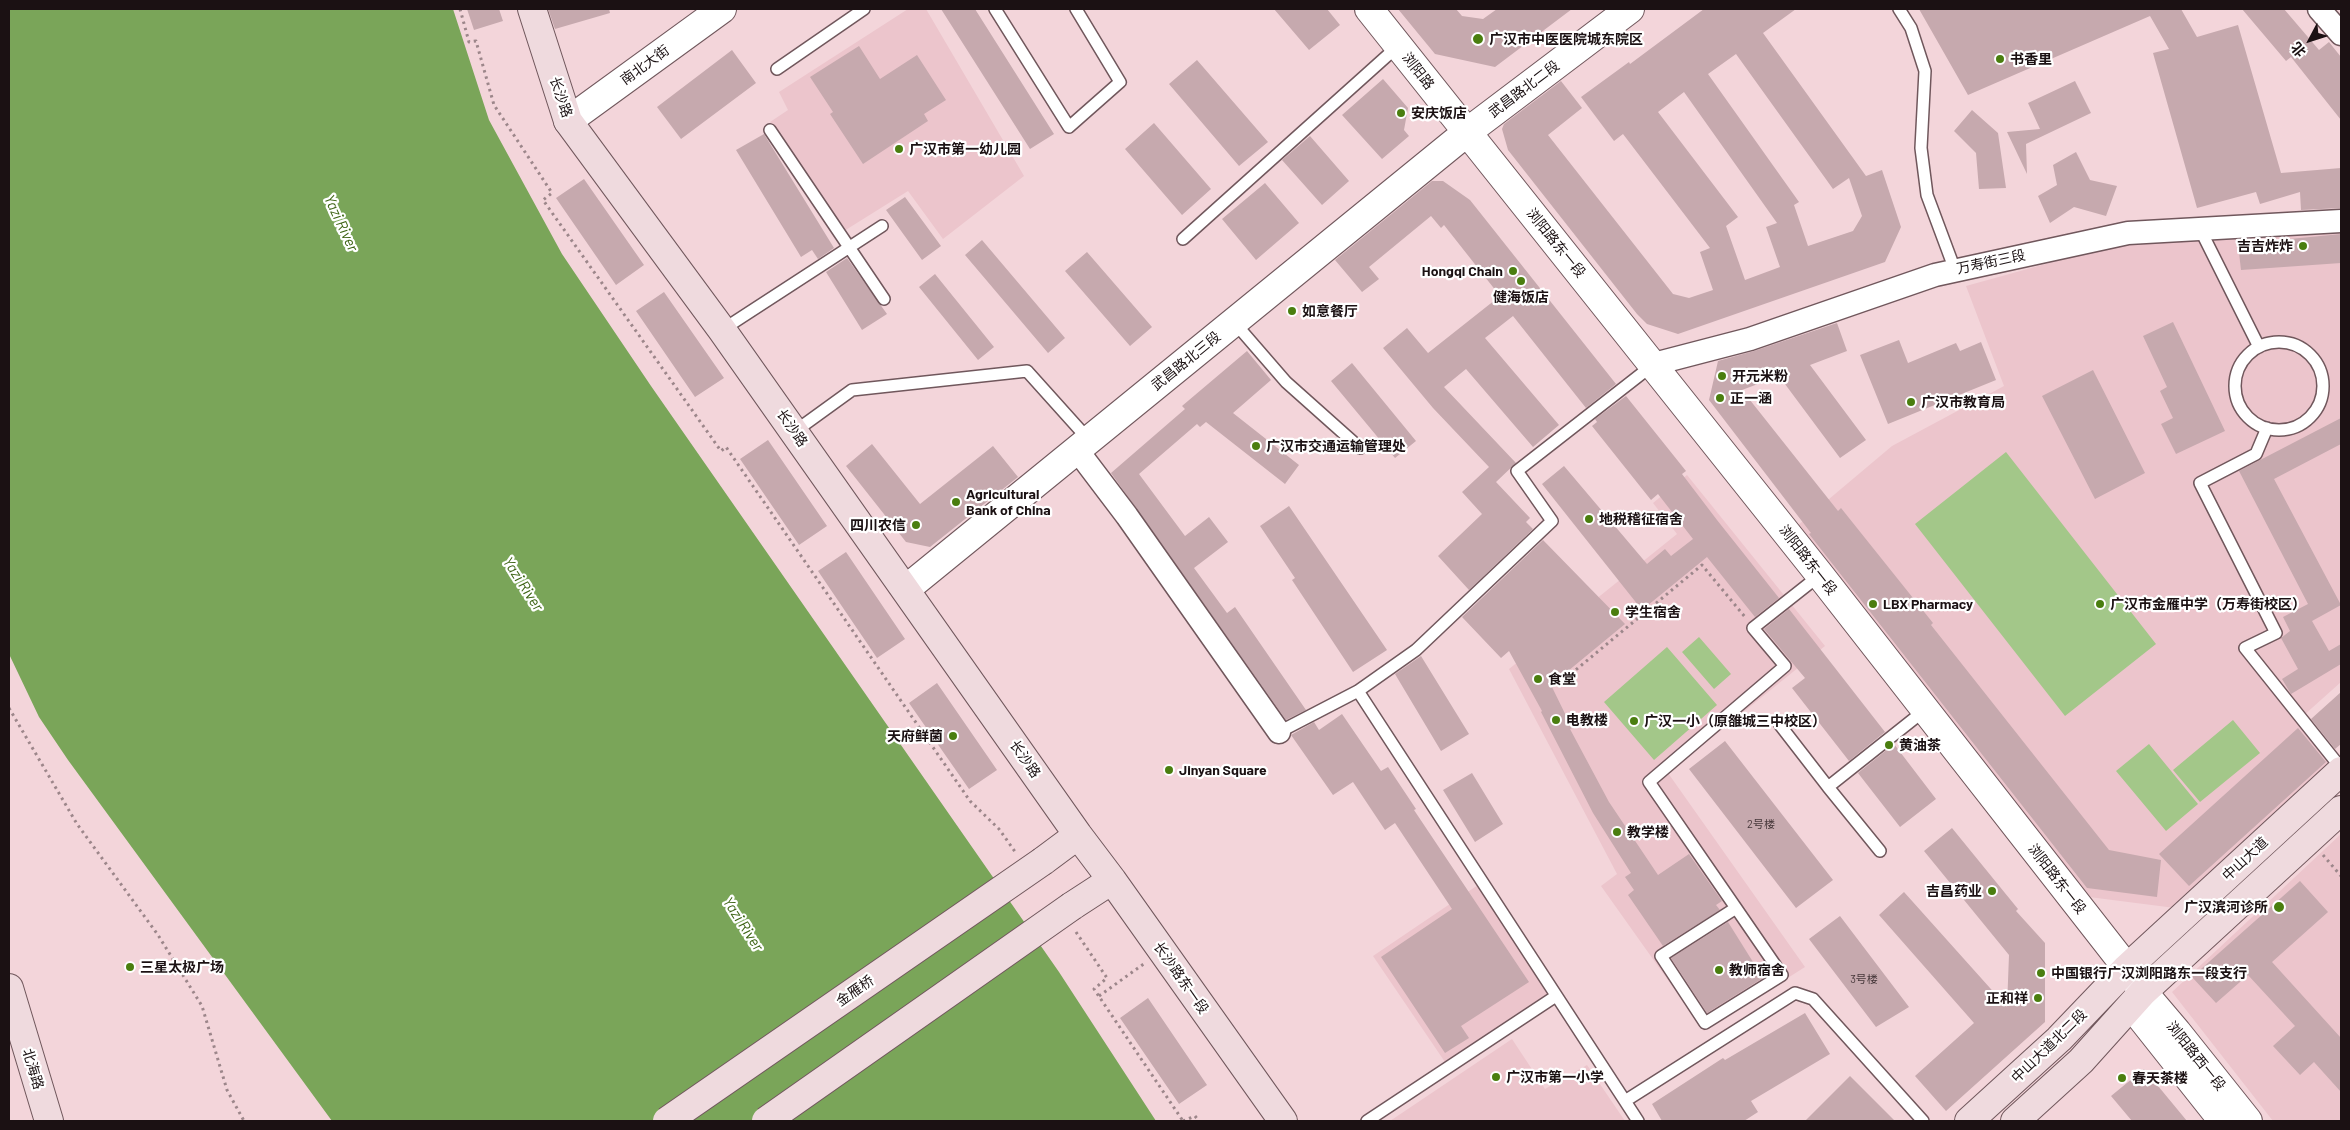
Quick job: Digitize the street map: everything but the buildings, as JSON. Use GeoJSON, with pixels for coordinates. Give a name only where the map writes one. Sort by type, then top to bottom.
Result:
{"type":"FeatureCollection","features":[{"type":"Feature","properties":{"kind":"main road","name":"长沙路"},"geometry":{"type":"LineString","coordinates":[[532,9],[568,122],[722,330],[1078,835]]}},
{"type":"Feature","properties":{"kind":"main road","name":"中山大道"},"geometry":{"type":"LineString","coordinates":[[2127,968],[2341,770]]}},
{"type":"Feature","properties":{"kind":"main road","name":"中山大道"},"geometry":{"type":"LineString","coordinates":[[2137,999],[2341,810]]}},
{"type":"Feature","properties":{"kind":"main road","name":"金雁桥"},"geometry":{"type":"LineString","coordinates":[[666,1121],[1032,860],[1078,835]]}},
{"type":"Feature","properties":{"kind":"main road","name":"长沙路东一段"},"geometry":{"type":"LineString","coordinates":[[1078,835],[1283,1121]]}},
{"type":"Feature","properties":{"kind":"main road"},"geometry":{"type":"LineString","coordinates":[[766,1121],[1072,916],[1112,880]]}},
{"type":"Feature","properties":{"kind":"main road","name":"中山大道北二段"},"geometry":{"type":"LineString","coordinates":[[1969,1121],[2060,1039],[2127,968]]}},
{"type":"Feature","properties":{"kind":"main road","name":"北海路"},"geometry":{"type":"LineString","coordinates":[[9,988],[17,1049],[49,1121]]}},
{"type":"Feature","properties":{"kind":"main road"},"geometry":{"type":"LineString","coordinates":[[2015,1121],[2081,1061],[2137,999]]}},
{"type":"Feature","properties":{"kind":"street","name":"南北大街"},"geometry":{"type":"LineString","coordinates":[[568,122],[722,9]]}},
{"type":"Feature","properties":{"kind":"street","name":"浏阳路"},"geometry":{"type":"LineString","coordinates":[[1369,9],[1466,133]]}},
{"type":"Feature","properties":{"kind":"street"},"geometry":{"type":"LineString","coordinates":[[2319,9],[2341,34]]}},
{"type":"Feature","properties":{"kind":"street","name":"武昌路北二段"},"geometry":{"type":"LineString","coordinates":[[1466,133],[1623,11]]}},
{"type":"Feature","properties":{"kind":"street","name":"武昌路北三段"},"geometry":{"type":"LineString","coordinates":[[906,589],[1466,133]]}},
{"type":"Feature","properties":{"kind":"street","name":"浏阳路东一段"},"geometry":{"type":"LineString","coordinates":[[1466,133],[1654,364],[2127,968],[2137,999]]}},
{"type":"Feature","properties":{"kind":"street","name":"万寿街三段"},"geometry":{"type":"LineString","coordinates":[[1654,364],[1750,339],[1935,275],[2128,233],[2341,221]]}},
{"type":"Feature","properties":{"kind":"street"},"geometry":{"type":"LineString","coordinates":[[1083,445],[1127,516],[1279,732]]}},
{"type":"Feature","properties":{"kind":"street"},"geometry":{"type":"LineString","coordinates":[[2137,999],[2223,1121]]}},
{"type":"Feature","properties":{"kind":"street","name":"浏阳路西一段"},"geometry":{"type":"LineString","coordinates":[[2137,999],[2177,1032],[2248,1121]]}},
{"type":"Feature","properties":{"kind":"lane"},"geometry":{"type":"LineString","coordinates":[[777,69],[864,9]]}},
{"type":"Feature","properties":{"kind":"lane"},"geometry":{"type":"LineString","coordinates":[[995,9],[1069,127],[1120,82],[1076,9]]}},
{"type":"Feature","properties":{"kind":"lane"},"geometry":{"type":"LineString","coordinates":[[1899,9],[1911,28],[1925,71],[1921,148],[1927,195],[1955,270]]}},
{"type":"Feature","properties":{"kind":"lane"},"geometry":{"type":"LineString","coordinates":[[1183,239],[1398,46]]}},
{"type":"Feature","properties":{"kind":"lane"},"geometry":{"type":"LineString","coordinates":[[770,130],[884,299]]}},
{"type":"Feature","properties":{"kind":"lane"},"geometry":{"type":"LineString","coordinates":[[722,330],[882,226]]}},
{"type":"Feature","properties":{"kind":"lane"},"geometry":{"type":"LineString","coordinates":[[2200,229],[2259,347]]}},
{"type":"Feature","properties":{"kind":"lane"},"geometry":{"type":"LineString","coordinates":[[1234,322],[1286,382],[1360,448]]}},
{"type":"Feature","properties":{"kind":"lane"},"geometry":{"type":"LineString","coordinates":[[2279,342],[2293,344],[2306,350],[2316,361],[2322,374],[2324,389],[2321,403],[2313,416],[2301,425],[2287,430],[2258,425],[2246,416],[2238,403],[2235,389],[2236,374],[2242,361],[2259,347],[2279,342]]}},
{"type":"Feature","properties":{"kind":"lane"},"geometry":{"type":"LineString","coordinates":[[1279,732],[1358,692],[1416,650],[1552,521],[1517,471],[1654,364]]}},
{"type":"Feature","properties":{"kind":"lane"},"geometry":{"type":"LineString","coordinates":[[794,432],[852,390],[1026,371],[1083,445]]}},
{"type":"Feature","properties":{"kind":"lane"},"geometry":{"type":"LineString","coordinates":[[2267,428],[2256,454],[2200,483],[2276,633],[2245,648],[2341,770]]}},
{"type":"Feature","properties":{"kind":"lane"},"geometry":{"type":"LineString","coordinates":[[1736,908],[1661,956],[1705,1023],[1782,975],[1736,908],[1649,782],[1785,666],[1753,628],[1820,575]]}},
{"type":"Feature","properties":{"kind":"lane"},"geometry":{"type":"LineString","coordinates":[[1358,692],[1638,1121]]}},
{"type":"Feature","properties":{"kind":"lane"},"geometry":{"type":"LineString","coordinates":[[1828,787],[1925,710]]}},
{"type":"Feature","properties":{"kind":"lane"},"geometry":{"type":"LineString","coordinates":[[1780,725],[1880,851]]}},
{"type":"Feature","properties":{"kind":"lane"},"geometry":{"type":"LineString","coordinates":[[1625,1101],[1795,993],[1813,999],[1923,1121]]}},
{"type":"Feature","properties":{"kind":"lane"},"geometry":{"type":"LineString","coordinates":[[1367,1121],[1556,996]]}},
{"type":"Feature","properties":{"kind":"path"},"geometry":{"type":"LineString","coordinates":[[460,9],[469,42],[476,41],[494,106],[552,193],[543,200],[720,451],[726,446],[970,801],[1032,860]]}},
{"type":"Feature","properties":{"kind":"path"},"geometry":{"type":"LineString","coordinates":[[1566,678],[1702,566],[1753,628]]}},
{"type":"Feature","properties":{"kind":"path"},"geometry":{"type":"LineString","coordinates":[[9,708],[77,824],[158,935],[202,1006],[227,1090],[244,1121]]}},
{"type":"Feature","properties":{"kind":"path"},"geometry":{"type":"LineString","coordinates":[[1072,916],[1106,978],[1094,989],[1183,1121],[1196,1116],[1199,1121]]}},
{"type":"Feature","properties":{"kind":"path"},"geometry":{"type":"LineString","coordinates":[[1099,996],[1162,951]]}},
{"type":"Feature","properties":{"kind":"shaded area","name":"广汉市第一幼儿园"},"geometry":{"type":"Polygon","coordinates":[[[908,9],[926,9],[1024,176],[943,239],[908,191],[844,231],[770,122],[788,110],[779,92],[908,9]]]}},
{"type":"Feature","properties":{"kind":"shaded area","name":"广汉市金雁中学（万寿街校区）"},"geometry":{"type":"Polygon","coordinates":[[[2341,232],[2341,682],[2303,716],[2339,757],[2175,908],[2089,897],[1797,526],[1892,446],[2004,386],[1966,286],[2107,247],[2227,237],[2341,232]]]}},
{"type":"Feature","properties":{"kind":"shaded area"},"geometry":{"type":"Polygon","coordinates":[[[2006,452],[2156,644],[2065,716],[1915,524],[2006,452]]]}},
{"type":"Feature","properties":{"kind":"shaded area","name":"广汉一小（原雒城三中校区）"},"geometry":{"type":"Polygon","coordinates":[[[1687,475],[1825,646],[1668,773],[1805,967],[1704,1031],[1601,886],[1617,874],[1509,669],[1677,534],[1653,503],[1687,475]]]}},
{"type":"Feature","properties":{"kind":"shaded area"},"geometry":{"type":"Polygon","coordinates":[[[1699,637],[1731,674],[1714,689],[1682,652],[1699,637]]]}},
{"type":"Feature","properties":{"kind":"shaded area"},"geometry":{"type":"Polygon","coordinates":[[[1667,647],[1717,705],[1654,760],[1604,702],[1667,647]]]}},
{"type":"Feature","properties":{"kind":"shaded area"},"geometry":{"type":"Polygon","coordinates":[[[2233,720],[2260,753],[2200,802],[2173,770],[2233,720]]]}},
{"type":"Feature","properties":{"kind":"shaded area"},"geometry":{"type":"Polygon","coordinates":[[[2149,744],[2198,804],[2166,831],[2116,771],[2149,744]]]}},
{"type":"Feature","properties":{"kind":"shaded area"},"geometry":{"type":"Polygon","coordinates":[[[2341,834],[2341,1121],[2273,1121],[2172,992],[2341,834]]]}},
{"type":"Feature","properties":{"kind":"shaded area"},"geometry":{"type":"Polygon","coordinates":[[[1478,885],[1548,993],[1445,1062],[1373,956],[1478,885]]]}},
{"type":"Feature","properties":{"kind":"shaded area","name":"广汉市第一小学"},"geometry":{"type":"Polygon","coordinates":[[[1512,1039],[1545,1089],[1587,1065],[1625,1121],[1390,1121],[1512,1039]]]}},
{"type":"Feature","properties":{"kind":"water","name":"Yazi River"},"geometry":{"type":"Polygon","coordinates":[[[9,9],[453,9],[489,120],[562,254],[651,386],[1059,972],[1156,1121],[332,1121],[68,760],[39,717],[9,654],[9,9]]]}},
{"type":"Feature","properties":{"kind":"place","name":"广汉市中医医院城东院区"},"geometry":{"type":"Point","coordinates":[1478,39]}},
{"type":"Feature","properties":{"kind":"place","name":"书香里"},"geometry":{"type":"Point","coordinates":[2000,59]}},
{"type":"Feature","properties":{"kind":"place","name":"安庆饭店"},"geometry":{"type":"Point","coordinates":[1401,113]}},
{"type":"Feature","properties":{"kind":"place","name":"广汉市第一幼儿园"},"geometry":{"type":"Point","coordinates":[899,149]}},
{"type":"Feature","properties":{"kind":"place","name":"吉吉炸炸"},"geometry":{"type":"Point","coordinates":[2303,246]}},
{"type":"Feature","properties":{"kind":"place","name":"Hongqi Chain"},"geometry":{"type":"Point","coordinates":[1513,271]}},
{"type":"Feature","properties":{"kind":"place","name":"健海饭店"},"geometry":{"type":"Point","coordinates":[1521,281]}},
{"type":"Feature","properties":{"kind":"place","name":"如意餐厅"},"geometry":{"type":"Point","coordinates":[1292,311]}},
{"type":"Feature","properties":{"kind":"place","name":"开元米粉"},"geometry":{"type":"Point","coordinates":[1722,376]}},
{"type":"Feature","properties":{"kind":"place","name":"正一涵"},"geometry":{"type":"Point","coordinates":[1720,398]}},
{"type":"Feature","properties":{"kind":"place","name":"广汉市教育局"},"geometry":{"type":"Point","coordinates":[1911,402]}},
{"type":"Feature","properties":{"kind":"place","name":"广汉市交通运输管理处"},"geometry":{"type":"Point","coordinates":[1256,446]}},
{"type":"Feature","properties":{"kind":"place","name":"Agricultural Bank of China"},"geometry":{"type":"Point","coordinates":[956,502]}},
{"type":"Feature","properties":{"kind":"place","name":"地税稽征宿舍"},"geometry":{"type":"Point","coordinates":[1589,519]}},
{"type":"Feature","properties":{"kind":"place","name":"四川农信"},"geometry":{"type":"Point","coordinates":[916,525]}},
{"type":"Feature","properties":{"kind":"place","name":"LBX Pharmacy"},"geometry":{"type":"Point","coordinates":[1873,604]}},
{"type":"Feature","properties":{"kind":"place","name":"广汉市金雁中学（万寿街校区）"},"geometry":{"type":"Point","coordinates":[2100,604]}},
{"type":"Feature","properties":{"kind":"place","name":"学生宿舍"},"geometry":{"type":"Point","coordinates":[1615,612]}},
{"type":"Feature","properties":{"kind":"place","name":"食堂"},"geometry":{"type":"Point","coordinates":[1538,679]}},
{"type":"Feature","properties":{"kind":"place","name":"电教楼"},"geometry":{"type":"Point","coordinates":[1556,720]}},
{"type":"Feature","properties":{"kind":"place","name":"广汉一小（原雒城三中校区）"},"geometry":{"type":"Point","coordinates":[1634,721]}},
{"type":"Feature","properties":{"kind":"place","name":"天府鲜菌"},"geometry":{"type":"Point","coordinates":[953,736]}},
{"type":"Feature","properties":{"kind":"place","name":"黄油茶"},"geometry":{"type":"Point","coordinates":[1889,745]}},
{"type":"Feature","properties":{"kind":"place","name":"Jinyan Square"},"geometry":{"type":"Point","coordinates":[1169,770]}},
{"type":"Feature","properties":{"kind":"place","name":"教学楼"},"geometry":{"type":"Point","coordinates":[1617,832]}},
{"type":"Feature","properties":{"kind":"place","name":"吉昌药业"},"geometry":{"type":"Point","coordinates":[1992,891]}},
{"type":"Feature","properties":{"kind":"place","name":"广汉滨河诊所"},"geometry":{"type":"Point","coordinates":[2279,907]}},
{"type":"Feature","properties":{"kind":"place","name":"三星太极广场"},"geometry":{"type":"Point","coordinates":[130,967]}},
{"type":"Feature","properties":{"kind":"place","name":"教师宿舍"},"geometry":{"type":"Point","coordinates":[1719,970]}},
{"type":"Feature","properties":{"kind":"place","name":"中国银行广汉浏阳路东一段支行"},"geometry":{"type":"Point","coordinates":[2041,973]}},
{"type":"Feature","properties":{"kind":"place","name":"正和祥"},"geometry":{"type":"Point","coordinates":[2038,998]}},
{"type":"Feature","properties":{"kind":"place","name":"广汉市第一小学"},"geometry":{"type":"Point","coordinates":[1496,1077]}},
{"type":"Feature","properties":{"kind":"place","name":"春天茶楼"},"geometry":{"type":"Point","coordinates":[2122,1078]}}]}
